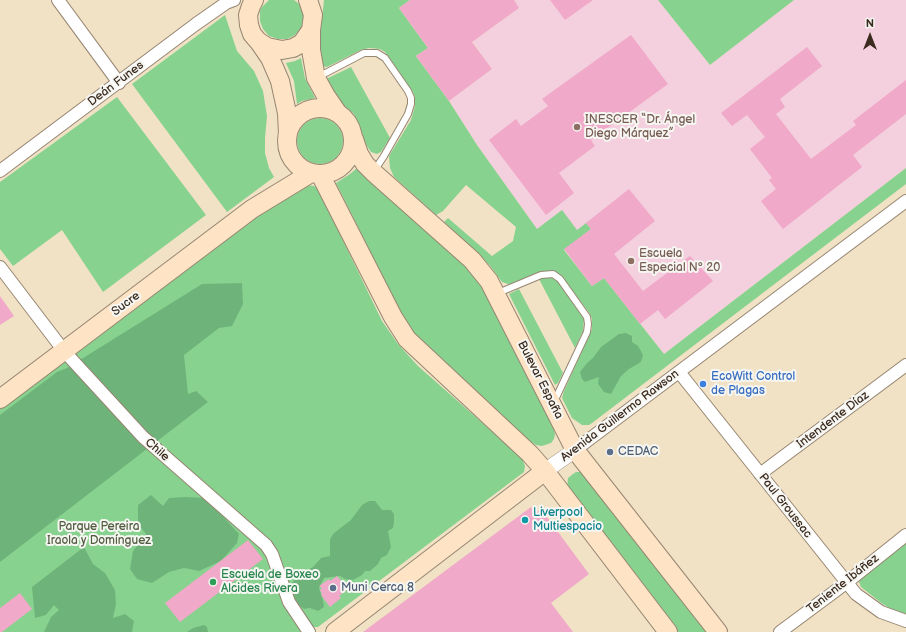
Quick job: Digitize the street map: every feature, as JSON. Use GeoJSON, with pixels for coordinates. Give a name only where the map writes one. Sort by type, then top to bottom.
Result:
{"type":"FeatureCollection","features":[{"type":"Feature","properties":{"kind":"main road"},"geometry":{"type":"LineString","coordinates":[[243,0],[252,34],[270,58],[280,81],[287,113],[287,144],[290,155],[295,163],[302,169],[316,174],[329,173],[338,170],[345,164],[353,148],[354,139],[352,128],[346,119],[337,112],[328,108],[317,107],[307,110],[298,116],[292,124],[288,134]]}},
{"type":"Feature","properties":{"kind":"main road"},"geometry":{"type":"LineString","coordinates":[[249,25],[249,10],[254,0]]}},
{"type":"Feature","properties":{"kind":"main road"},"geometry":{"type":"LineString","coordinates":[[258,42],[272,49],[288,50],[302,43],[312,11]]}},
{"type":"Feature","properties":{"kind":"main road"},"geometry":{"type":"LineString","coordinates":[[312,11],[313,65],[316,78],[337,112]]}},
{"type":"Feature","properties":{"kind":"main road","name":"Bulevar España"},"geometry":{"type":"LineString","coordinates":[[354,139],[359,154],[373,172],[472,260],[489,281],[497,293],[552,405],[576,450],[718,632]]}},
{"type":"Feature","properties":{"kind":"main road","name":"Sucre"},"geometry":{"type":"LineString","coordinates":[[0,399],[252,209],[284,177],[288,167],[290,155]]}},
{"type":"Feature","properties":{"kind":"main road"},"geometry":{"type":"LineString","coordinates":[[316,174],[393,317],[407,339],[530,454],[545,471],[668,632]]}},
{"type":"Feature","properties":{"kind":"main road","name":"Sucre"},"geometry":{"type":"LineString","coordinates":[[252,209],[316,174]]}},
{"type":"Feature","properties":{"kind":"main road","name":"Avenida Guillermo Rawson"},"geometry":{"type":"LineString","coordinates":[[335,632],[545,471]]}},
{"type":"Feature","properties":{"kind":"street"},"geometry":{"type":"LineString","coordinates":[[58,0],[119,83]]}},
{"type":"Feature","properties":{"kind":"street","name":"Deán Funes"},"geometry":{"type":"LineString","coordinates":[[0,171],[196,24],[226,3],[234,0]]}},
{"type":"Feature","properties":{"kind":"street","name":"Avenida Guillermo Rawson"},"geometry":{"type":"LineString","coordinates":[[545,471],[576,450],[906,201]]}},
{"type":"Feature","properties":{"kind":"street","name":"Chile"},"geometry":{"type":"LineString","coordinates":[[0,267],[64,351],[143,437],[266,545],[272,554],[289,602],[309,632]]}},
{"type":"Feature","properties":{"kind":"street","name":"Intendente Díaz"},"geometry":{"type":"LineString","coordinates":[[760,474],[906,365]]}},
{"type":"Feature","properties":{"kind":"street","name":"Paul Groussac"},"geometry":{"type":"LineString","coordinates":[[679,372],[856,594],[881,612],[906,621]]}},
{"type":"Feature","properties":{"kind":"street","name":"Teniente Ibáñez"},"geometry":{"type":"LineString","coordinates":[[780,632],[846,583],[906,535]]}},
{"type":"Feature","properties":{"kind":"lane"},"geometry":{"type":"LineString","coordinates":[[316,78],[364,53],[377,53],[385,58],[408,91],[411,98],[411,104],[408,114],[373,172]]}},
{"type":"Feature","properties":{"kind":"lane"},"geometry":{"type":"LineString","coordinates":[[497,293],[541,275],[553,274],[560,278],[587,317],[587,332],[552,405]]}},
{"type":"Feature","properties":{"kind":"shaded area"},"geometry":{"type":"Polygon","coordinates":[[[514,0],[551,0],[565,20],[587,4],[584,0],[658,0],[710,65],[794,0],[906,0],[906,168],[664,354],[604,278],[592,287],[564,249],[590,229],[587,224],[577,230],[537,229],[477,145],[449,101],[492,69],[467,34],[482,35],[519,8],[514,0]]]}},
{"type":"Feature","properties":{"kind":"green space"},"geometry":{"type":"Polygon","coordinates":[[[269,0],[294,0],[298,3],[302,10],[304,19],[301,28],[295,35],[287,39],[278,39],[269,36],[263,29],[260,21],[260,11],[269,0]]]}},
{"type":"Feature","properties":{"kind":"green space"},"geometry":{"type":"Polygon","coordinates":[[[324,0],[410,0],[399,8],[428,48],[416,56],[449,101],[477,145],[537,229],[562,210],[577,230],[586,223],[591,229],[564,250],[592,286],[604,278],[664,354],[906,168],[906,184],[592,423],[589,425],[582,425],[572,418],[562,398],[592,329],[592,319],[590,314],[563,278],[555,272],[511,285],[502,282],[481,256],[444,222],[448,218],[492,256],[513,241],[516,227],[466,185],[443,211],[436,215],[394,177],[390,168],[389,156],[411,120],[415,106],[413,92],[385,52],[380,49],[369,48],[361,50],[327,67],[322,66],[318,56],[324,0]]]}},
{"type":"Feature","properties":{"kind":"green space"},"geometry":{"type":"Polygon","coordinates":[[[658,0],[794,0],[710,65],[658,0]]]}},
{"type":"Feature","properties":{"kind":"green space"},"geometry":{"type":"Polygon","coordinates":[[[225,15],[237,51],[254,71],[263,91],[267,116],[265,153],[269,168],[274,177],[227,212],[132,84],[225,15]]]}},
{"type":"Feature","properties":{"kind":"green space"},"geometry":{"type":"Polygon","coordinates":[[[301,58],[305,78],[315,98],[302,101],[297,104],[294,81],[286,63],[301,58]]]}},
{"type":"Feature","properties":{"kind":"green space"},"geometry":{"type":"Polygon","coordinates":[[[351,67],[390,138],[381,152],[377,154],[371,152],[367,146],[354,114],[342,104],[326,79],[351,67]]]}},
{"type":"Feature","properties":{"kind":"green space"},"geometry":{"type":"Polygon","coordinates":[[[117,97],[206,215],[103,292],[62,230],[13,266],[0,249],[0,182],[117,97]]]}},
{"type":"Feature","properties":{"kind":"green space"},"geometry":{"type":"Polygon","coordinates":[[[320,118],[333,122],[339,128],[343,141],[339,154],[333,160],[320,164],[307,160],[301,154],[297,141],[301,128],[307,122],[320,118]]]}},
{"type":"Feature","properties":{"kind":"green space"},"geometry":{"type":"Polygon","coordinates":[[[357,168],[477,276],[552,424],[555,434],[551,443],[542,446],[536,445],[530,441],[420,341],[406,323],[336,183],[357,168]]]}},
{"type":"Feature","properties":{"kind":"green space","name":"Parque Pereira Iraola y Domínguez"},"geometry":{"type":"Polygon","coordinates":[[[307,185],[314,186],[318,189],[382,321],[398,344],[418,366],[522,458],[525,466],[524,472],[318,627],[313,627],[311,625],[294,602],[263,547],[302,632],[0,632],[0,409],[255,215],[307,185]]]}},
{"type":"Feature","properties":{"kind":"green space"},"geometry":{"type":"Polygon","coordinates":[[[550,277],[557,280],[584,319],[583,331],[575,348],[539,279],[550,277]]]}},
{"type":"Feature","properties":{"kind":"green space"},"geometry":{"type":"Polygon","coordinates":[[[242,283],[243,304],[232,326],[219,328],[184,355],[188,394],[196,391],[208,402],[0,562],[0,415],[57,372],[67,368],[202,284],[242,283]]]}},
{"type":"Feature","properties":{"kind":"green space"},"geometry":{"type":"Polygon","coordinates":[[[519,289],[563,373],[558,383],[555,385],[509,294],[519,289]]]}},
{"type":"Feature","properties":{"kind":"green space"},"geometry":{"type":"Polygon","coordinates":[[[626,333],[632,336],[632,342],[638,346],[643,355],[641,362],[621,376],[611,394],[604,392],[598,384],[599,377],[585,382],[582,379],[580,372],[587,363],[593,358],[601,347],[619,334],[626,333]]]}},
{"type":"Feature","properties":{"kind":"green space"},"geometry":{"type":"Polygon","coordinates":[[[576,472],[582,472],[707,632],[677,632],[567,488],[568,478],[576,472]]]}},
{"type":"Feature","properties":{"kind":"green space"},"geometry":{"type":"Polygon","coordinates":[[[151,495],[163,506],[169,498],[206,498],[239,534],[237,543],[221,561],[199,571],[184,568],[169,572],[152,583],[137,579],[130,569],[133,551],[146,534],[138,524],[138,505],[151,495]]]}},
{"type":"Feature","properties":{"kind":"green space"},"geometry":{"type":"Polygon","coordinates":[[[369,501],[375,501],[382,510],[391,510],[394,514],[393,528],[388,531],[391,547],[387,555],[381,558],[378,564],[370,571],[365,571],[362,575],[353,580],[345,579],[340,576],[324,578],[319,588],[324,607],[318,611],[310,608],[304,609],[298,604],[293,594],[292,584],[295,579],[313,567],[321,558],[330,556],[330,539],[334,533],[351,520],[362,505],[369,501]]]}},
{"type":"Feature","properties":{"kind":"green space"},"geometry":{"type":"Polygon","coordinates":[[[906,542],[906,614],[889,608],[880,602],[861,587],[859,582],[906,542]]]}},
{"type":"Feature","properties":{"kind":"green space"},"geometry":{"type":"Polygon","coordinates":[[[84,547],[93,564],[105,573],[115,590],[116,604],[113,618],[125,614],[134,621],[132,632],[44,632],[51,617],[59,610],[54,605],[46,615],[35,618],[32,587],[84,547]]]}},
{"type":"Feature","properties":{"kind":"green space"},"geometry":{"type":"Polygon","coordinates":[[[204,625],[207,627],[208,632],[187,632],[193,628],[204,625]]]}},
{"type":"Feature","properties":{"kind":"building"},"geometry":{"type":"Polygon","coordinates":[[[410,0],[514,0],[519,8],[472,42],[492,69],[449,101],[416,56],[428,48],[399,8],[410,0]]]}},
{"type":"Feature","properties":{"kind":"building"},"geometry":{"type":"Polygon","coordinates":[[[550,0],[593,0],[565,20],[550,0]]]}},
{"type":"Feature","properties":{"kind":"building"},"geometry":{"type":"Polygon","coordinates":[[[631,35],[668,84],[591,140],[595,146],[559,173],[574,193],[546,215],[489,140],[516,119],[521,126],[548,106],[542,99],[631,35]]]}},
{"type":"Feature","properties":{"kind":"building"},"geometry":{"type":"Polygon","coordinates":[[[807,47],[822,66],[780,99],[785,107],[776,114],[811,159],[856,125],[853,121],[906,80],[906,114],[853,155],[862,167],[783,229],[761,201],[776,189],[769,180],[772,178],[750,149],[765,137],[747,115],[732,126],[721,113],[807,47]]]}},
{"type":"Feature","properties":{"kind":"building"},"geometry":{"type":"Polygon","coordinates":[[[629,189],[655,221],[614,254],[643,291],[690,256],[713,281],[665,319],[658,310],[640,324],[604,278],[592,286],[564,249],[591,229],[586,223],[629,189]]]}},
{"type":"Feature","properties":{"kind":"building"},"geometry":{"type":"Polygon","coordinates":[[[0,296],[14,316],[0,325],[0,296]]]}},
{"type":"Feature","properties":{"kind":"building"},"geometry":{"type":"Polygon","coordinates":[[[531,507],[535,513],[541,509],[589,574],[551,603],[573,632],[363,632],[531,507]]]}},
{"type":"Feature","properties":{"kind":"building","name":"Escuela de Boxeo Alcides Rivera"},"geometry":{"type":"Polygon","coordinates":[[[248,540],[263,559],[180,622],[165,603],[248,540]]]}},
{"type":"Feature","properties":{"kind":"building"},"geometry":{"type":"Polygon","coordinates":[[[337,576],[348,589],[339,596],[341,598],[330,607],[321,595],[320,590],[322,588],[319,586],[329,579],[330,581],[337,576]]]}},
{"type":"Feature","properties":{"kind":"building"},"geometry":{"type":"Polygon","coordinates":[[[20,593],[32,609],[0,632],[0,608],[20,593]]]}},
{"type":"Feature","properties":{"kind":"place","name":"INESCER “Dr. Ángel Diego Márquez”"},"geometry":{"type":"Point","coordinates":[577,127]}},
{"type":"Feature","properties":{"kind":"place","name":"Escuela Especial Nº 20"},"geometry":{"type":"Point","coordinates":[631,261]}},
{"type":"Feature","properties":{"kind":"place","name":"EcoWitt Control de Plagas"},"geometry":{"type":"Point","coordinates":[703,384]}},
{"type":"Feature","properties":{"kind":"place","name":"CEDAC"},"geometry":{"type":"Point","coordinates":[610,452]}},
{"type":"Feature","properties":{"kind":"place","name":"Liverpool Multiespacio"},"geometry":{"type":"Point","coordinates":[525,520]}},
{"type":"Feature","properties":{"kind":"place","name":"Escuela de Boxeo Alcides Rivera"},"geometry":{"type":"Point","coordinates":[213,582]}},
{"type":"Feature","properties":{"kind":"place","name":"Muni Cerca 8"},"geometry":{"type":"Point","coordinates":[333,588]}}]}
